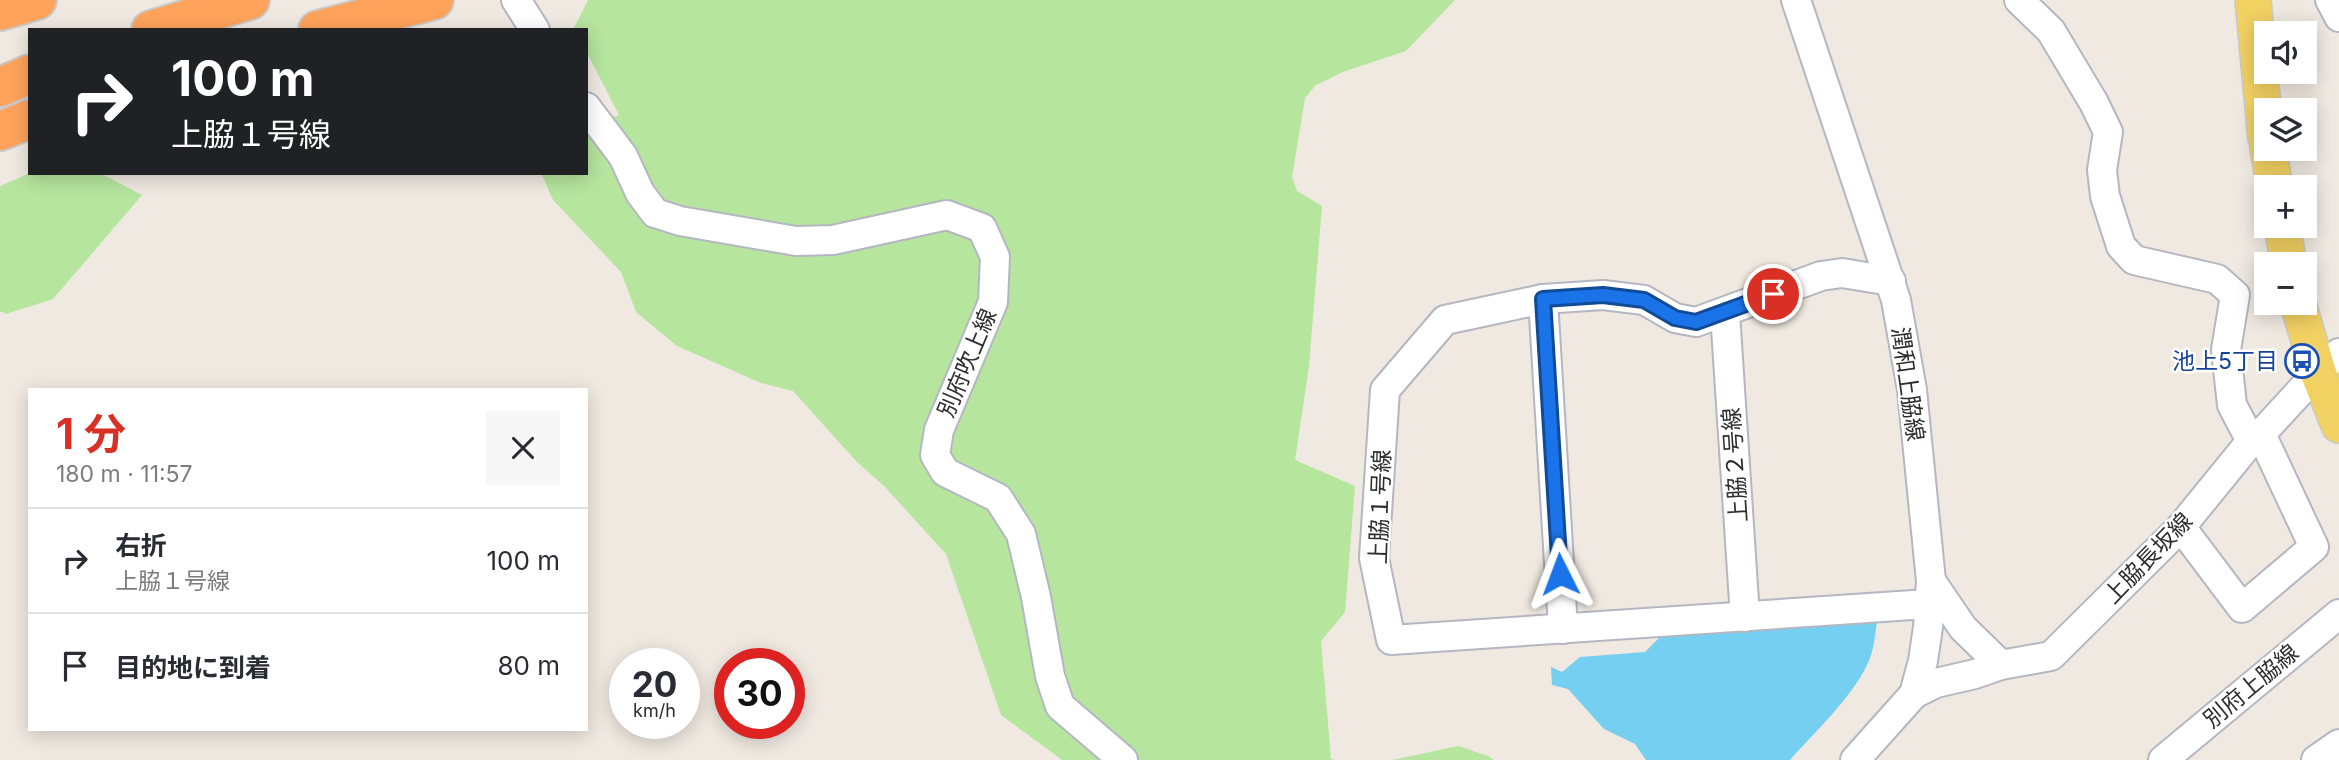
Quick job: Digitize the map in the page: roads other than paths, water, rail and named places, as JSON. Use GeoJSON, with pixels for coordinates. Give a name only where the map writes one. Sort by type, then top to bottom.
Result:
{"type":"FeatureCollection","features":[{"type":"Feature","properties":{"kind":"highway"},"geometry":{"type":"LineString","coordinates":[[0,10],[37,0]]}},
{"type":"Feature","properties":{"kind":"highway"},"geometry":{"type":"LineString","coordinates":[[158,28],[250,0]]}},
{"type":"Feature","properties":{"kind":"highway"},"geometry":{"type":"LineString","coordinates":[[326,28],[434,0]]}},
{"type":"Feature","properties":{"kind":"highway"},"geometry":{"type":"LineString","coordinates":[[0,88],[28,75]]}},
{"type":"Feature","properties":{"kind":"highway"},"geometry":{"type":"LineString","coordinates":[[0,131],[28,120]]}},
{"type":"Feature","properties":{"kind":"main road"},"geometry":{"type":"LineString","coordinates":[[2253,0],[2262,98]]}},
{"type":"Feature","properties":{"kind":"main road"},"geometry":{"type":"LineString","coordinates":[[2304,315],[2329,363],[2339,425]]}},
{"type":"Feature","properties":{"kind":"street"},"geometry":{"type":"LineString","coordinates":[[516,0],[534,28]]}},
{"type":"Feature","properties":{"kind":"street","name":"潤和上脇線"},"geometry":{"type":"LineString","coordinates":[[1796,0],[1891,281],[1912,390],[1929,592],[1923,661],[1913,694],[1855,760]]}},
{"type":"Feature","properties":{"kind":"street"},"geometry":{"type":"LineString","coordinates":[[2020,0],[2050,31],[2094,103],[2108,132],[2102,170],[2105,196],[2121,246],[2134,260],[2217,279],[2235,295],[2226,350],[2232,405],[2256,437],[2314,547],[2242,608],[2181,527]]}},
{"type":"Feature","properties":{"kind":"street"},"geometry":{"type":"LineString","coordinates":[[2330,0],[2339,17]]}},
{"type":"Feature","properties":{"kind":"street","name":"別府吹上線"},"geometry":{"type":"LineString","coordinates":[[588,110],[623,156],[640,193],[655,213],[680,221],[796,241],[833,240],[947,215],[982,228],[995,257],[993,302],[939,430],[935,455],[945,472],[998,498],[1021,534],[1050,676],[1060,706],[1123,760]]}},
{"type":"Feature","properties":{"kind":"street","name":"上脇１号線"},"geometry":{"type":"LineString","coordinates":[[1891,281],[1842,273],[1821,276],[1696,322],[1675,318],[1644,300],[1603,295],[1543,299],[1445,320],[1385,390],[1374,558],[1391,640],[1745,617],[1929,592]]}},
{"type":"Feature","properties":{"kind":"street"},"geometry":{"type":"LineString","coordinates":[[1543,299],[1563,629]]}},
{"type":"Feature","properties":{"kind":"street","name":"上脇２号線"},"geometry":{"type":"LineString","coordinates":[[1725,313],[1745,617]]}},
{"type":"Feature","properties":{"kind":"street","name":"上脇長坂線"},"geometry":{"type":"LineString","coordinates":[[1913,694],[1936,683],[2001,665],[2051,656],[2181,527],[2256,437],[2329,363]]}},
{"type":"Feature","properties":{"kind":"street"},"geometry":{"type":"LineString","coordinates":[[1929,592],[2001,665]]}},
{"type":"Feature","properties":{"kind":"street","name":"別府上脇線"},"geometry":{"type":"LineString","coordinates":[[2163,760],[2339,614]]}},
{"type":"Feature","properties":{"kind":"street"},"geometry":{"type":"LineString","coordinates":[[2316,760],[2339,744]]}},
{"type":"Feature","properties":{"kind":"water"},"geometry":{"type":"Polygon","coordinates":[[[1877,621],[1871,654],[1852,690],[1790,760],[1646,760],[1635,744],[1604,729],[1568,689],[1552,685],[1551,667],[1562,672],[1580,657],[1645,652],[1665,632],[1877,621]]]}},
{"type":"Feature","properties":{"kind":"place","name":"池上5丁目"},"geometry":{"type":"Point","coordinates":[2302,361]}}]}
